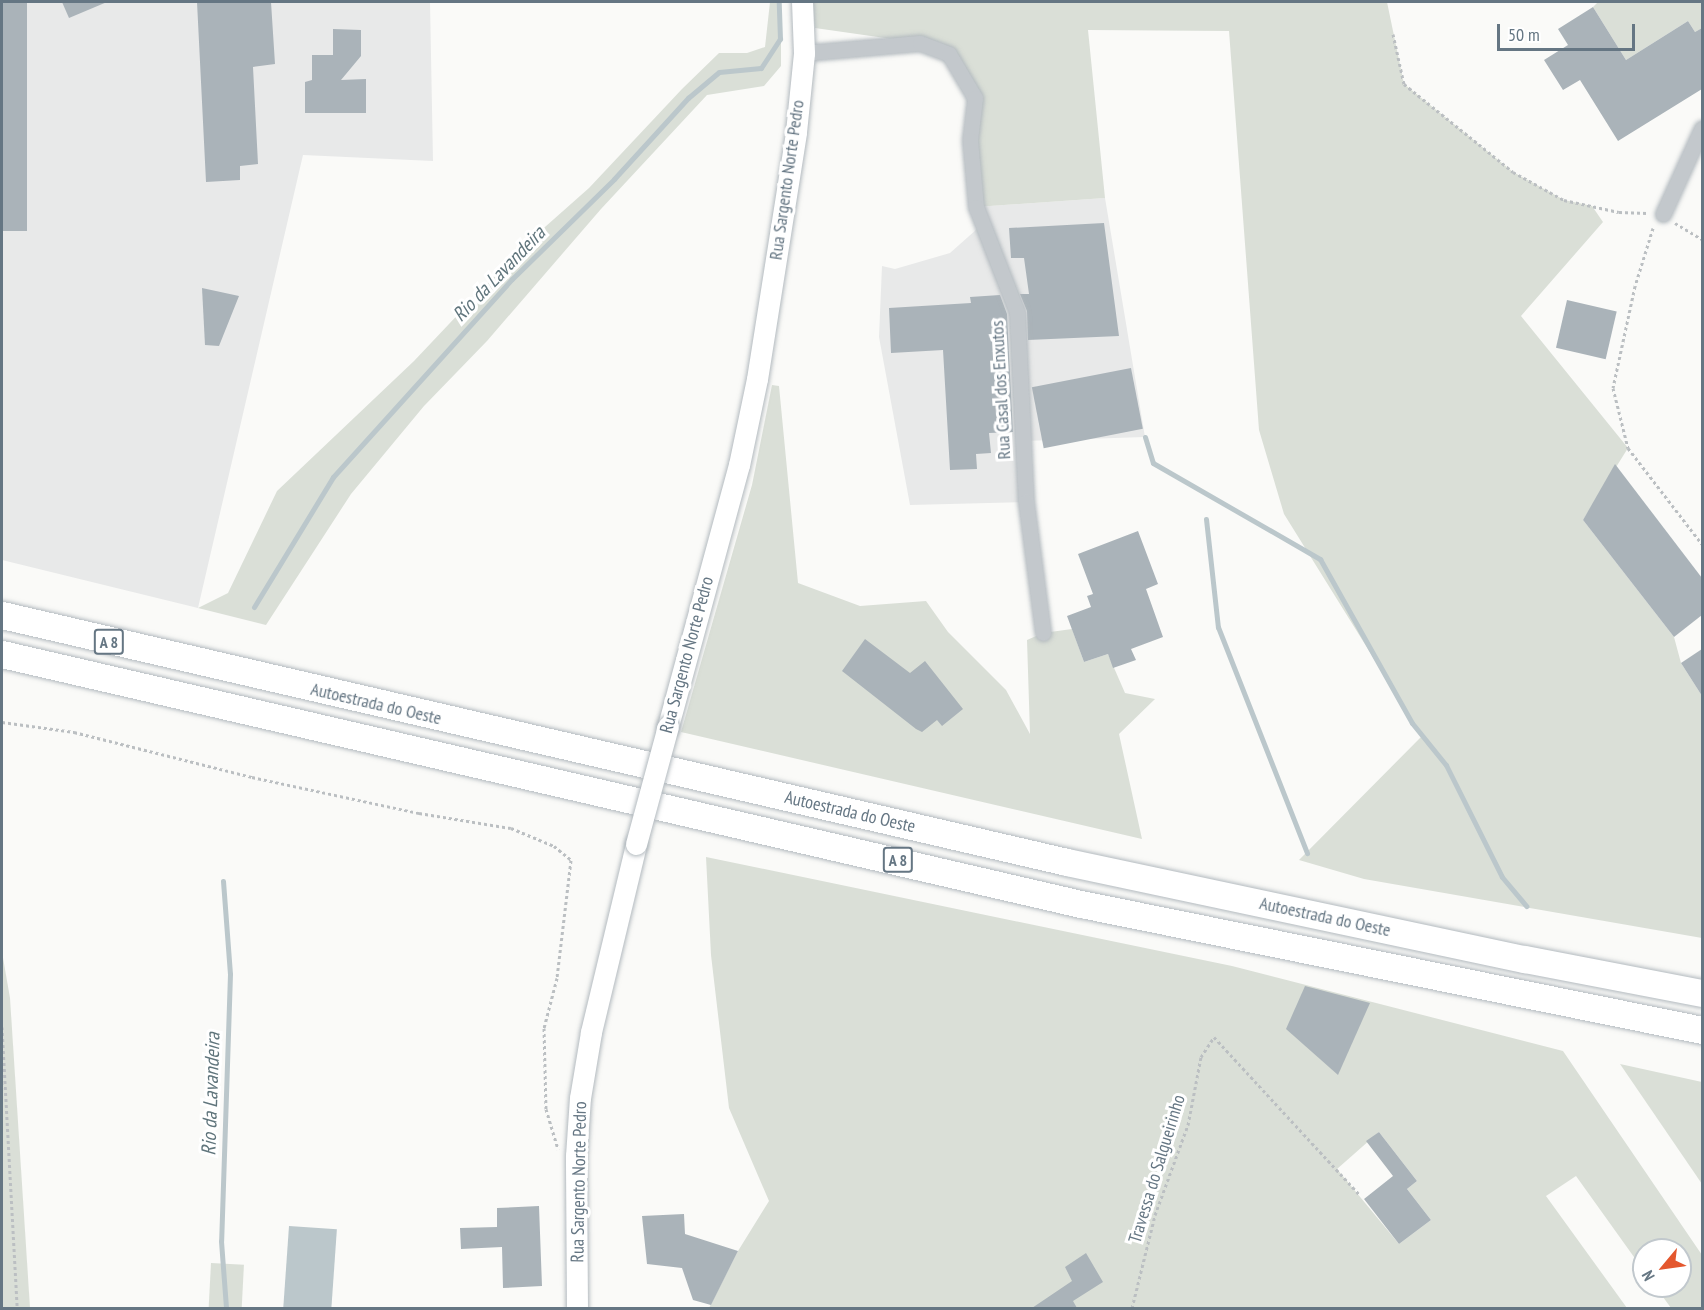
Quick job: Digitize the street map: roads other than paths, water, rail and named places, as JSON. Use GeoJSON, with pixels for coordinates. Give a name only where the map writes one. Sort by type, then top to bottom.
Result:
{"type":"FeatureCollection","features":[{"type":"Feature","properties":{"kind":"highway","name":"Autoestrada do Oeste"},"geometry":{"type":"LineString","coordinates":[[2,615],[1068,862],[1525,959],[1702,993]]}},
{"type":"Feature","properties":{"kind":"highway","name":"Autoestrada do Oeste"},"geometry":{"type":"LineString","coordinates":[[2,654],[1081,904],[1702,1030]]}},
{"type":"Feature","properties":{"kind":"street","name":"Rua Sargento Norte Pedro"},"geometry":{"type":"LineString","coordinates":[[577,1308],[576,1156],[591,1032],[636,844],[748,424],[796,132],[804,53],[802,2]]}},
{"type":"Feature","properties":{"kind":"street","name":"Rua Casal dos Enxutos"},"geometry":{"type":"LineString","coordinates":[[804,53],[920,43],[949,54],[975,98],[970,141],[976,207],[1017,312],[1026,502],[1043,633]]}},
{"type":"Feature","properties":{"kind":"street"},"geometry":{"type":"LineString","coordinates":[[1663,214],[1702,128]]}},
{"type":"Feature","properties":{"kind":"waterway","name":"Rio da Lavandeira"},"geometry":{"type":"LineString","coordinates":[[254,607],[333,477],[512,279],[614,179],[688,98],[719,72],[761,68],[780,39],[779,2]]}},
{"type":"Feature","properties":{"kind":"waterway"},"geometry":{"type":"LineString","coordinates":[[1145,437],[1153,463],[1320,559],[1412,723],[1446,765],[1502,877],[1526,906]]}},
{"type":"Feature","properties":{"kind":"waterway"},"geometry":{"type":"LineString","coordinates":[[1206,519],[1218,627],[1307,853]]}},
{"type":"Feature","properties":{"kind":"waterway","name":"Rio da Lavandeira"},"geometry":{"type":"LineString","coordinates":[[223,881],[230,974],[221,1241],[226,1308]]}}]}
